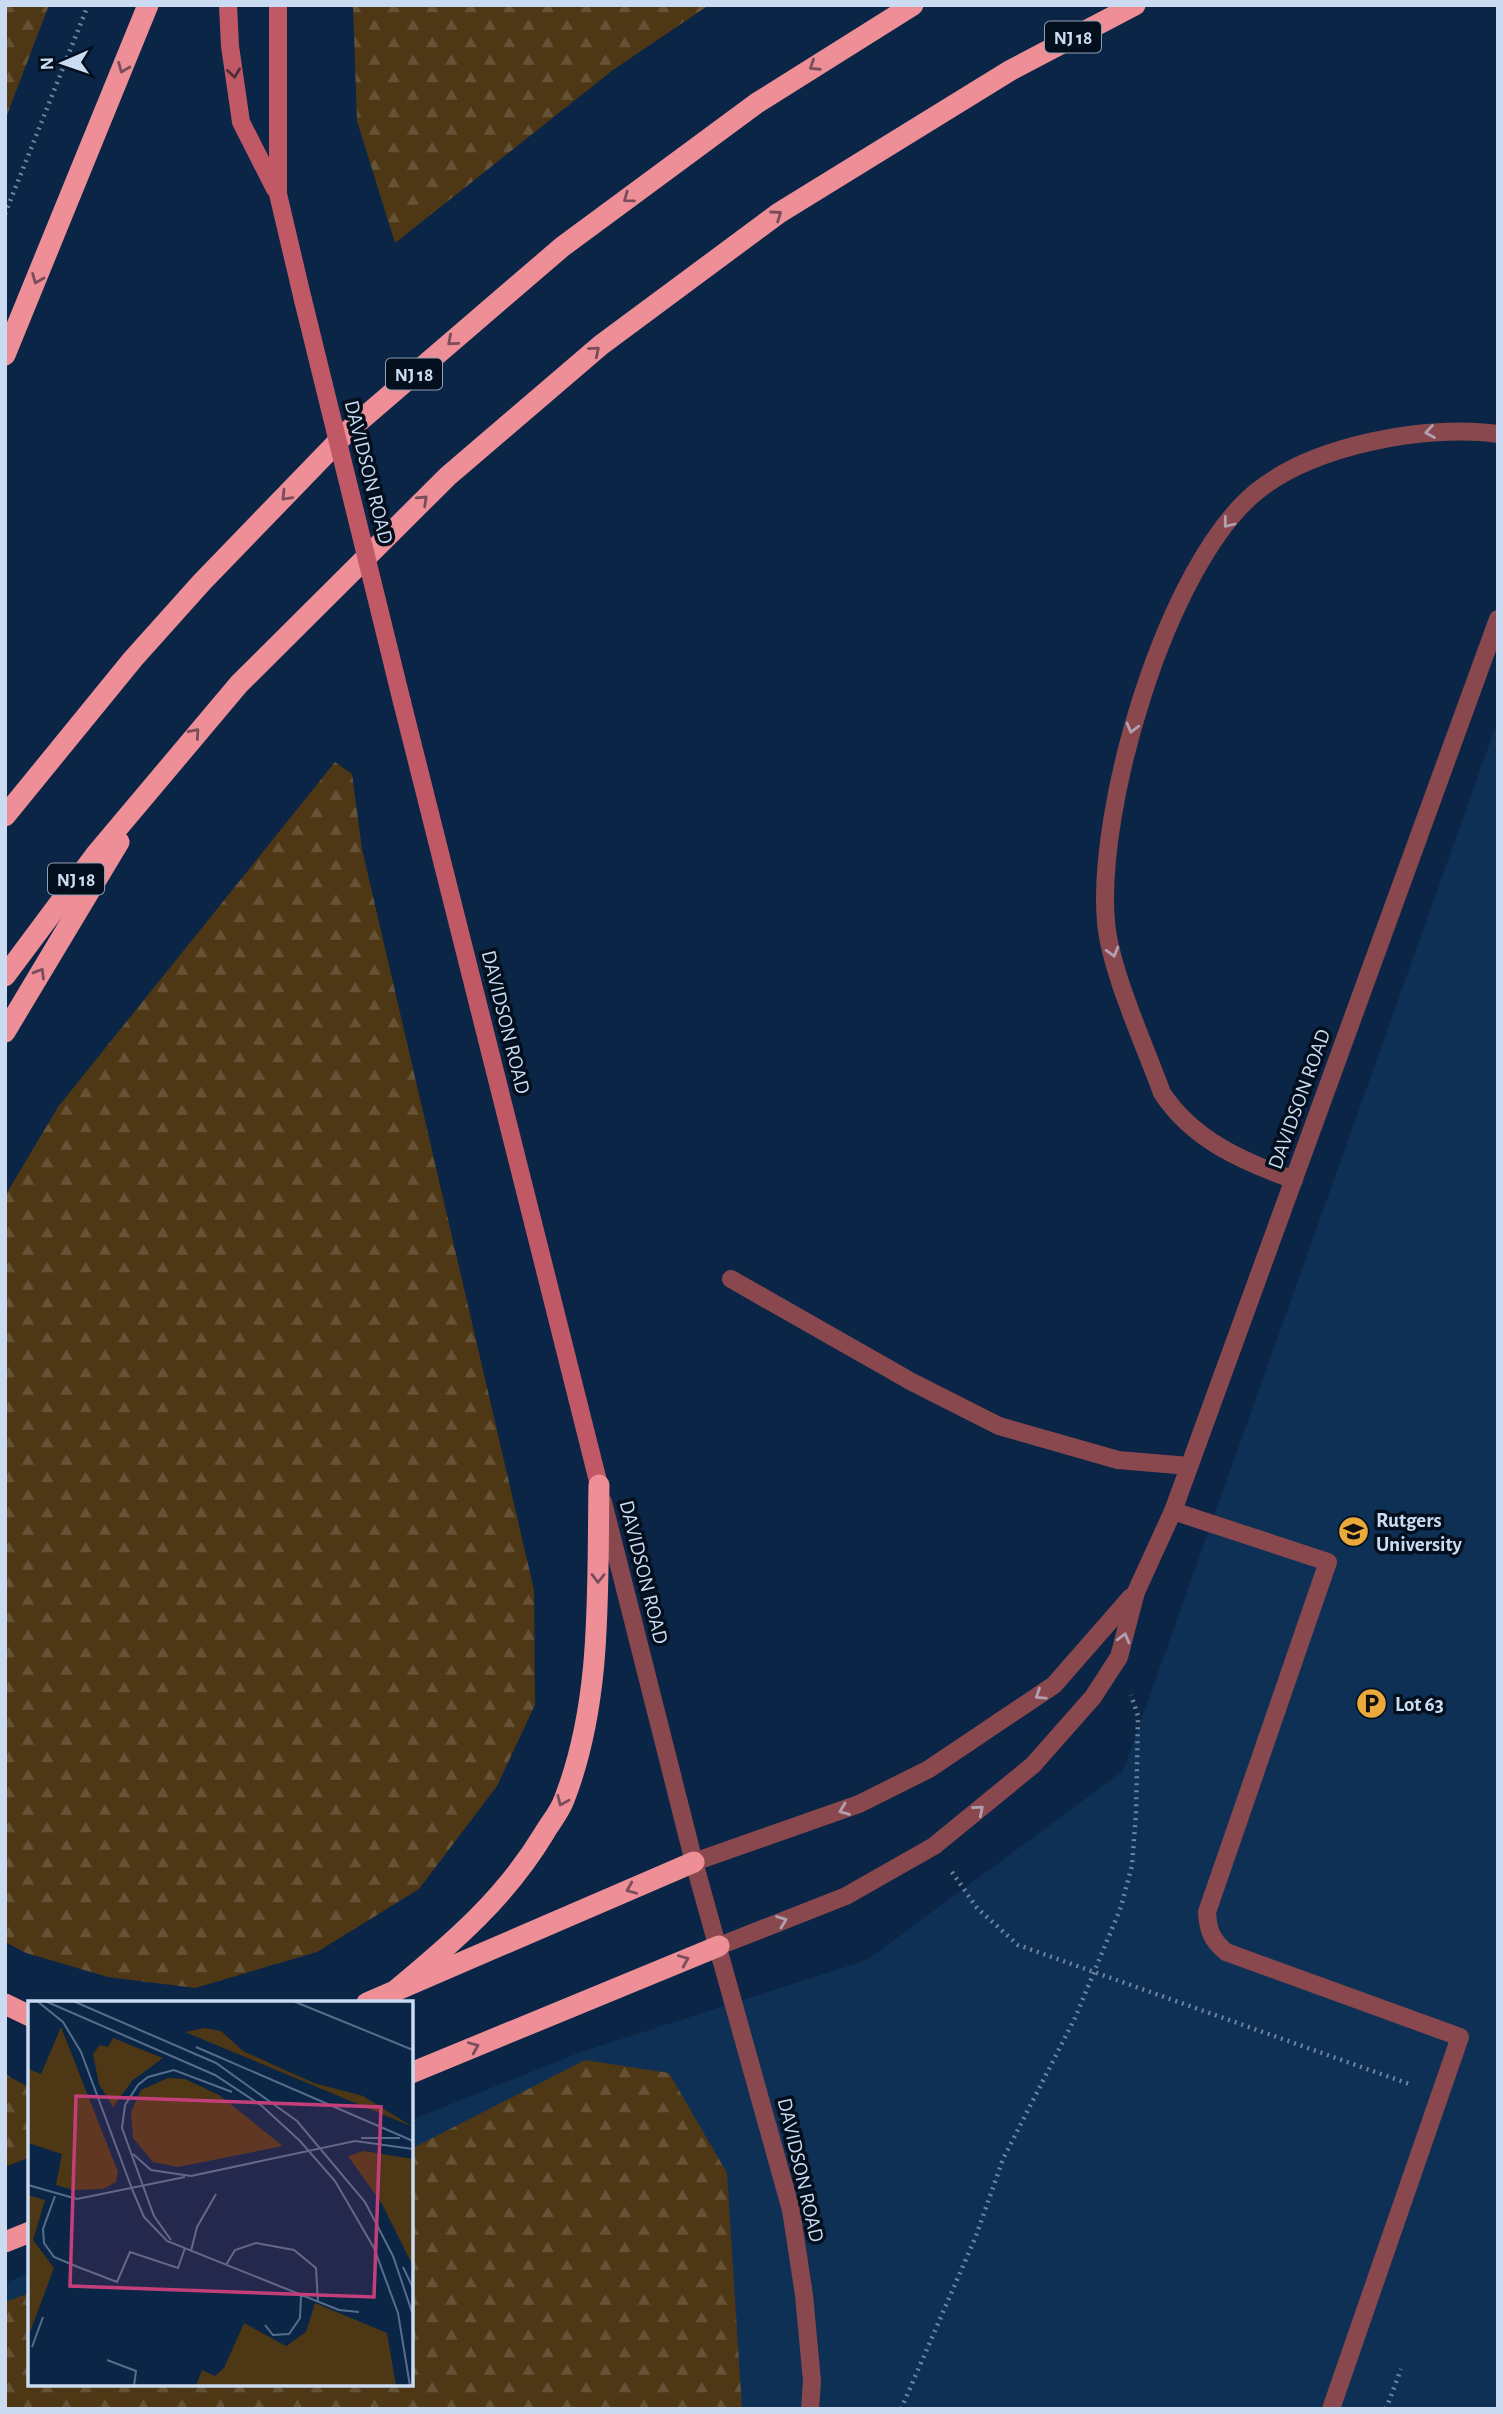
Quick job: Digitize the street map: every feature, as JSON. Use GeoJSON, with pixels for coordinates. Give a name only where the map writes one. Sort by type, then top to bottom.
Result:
{"type":"FeatureCollection","features":[{"type":"Feature","properties":{"kind":"highway"},"geometry":{"type":"LineString","coordinates":[[5,355],[148,5]]}},
{"type":"Feature","properties":{"kind":"highway","name":"NJ 18"},"geometry":{"type":"LineString","coordinates":[[5,816],[150,640],[202,582],[348,431],[562,247],[757,103],[913,5]]}},
{"type":"Feature","properties":{"kind":"highway","name":"NJ 18"},"geometry":{"type":"LineString","coordinates":[[5,976],[96,854],[239,684],[381,539],[448,476],[601,345],[779,213],[1011,70],[1135,5]]}},
{"type":"Feature","properties":{"kind":"highway"},"geometry":{"type":"LineString","coordinates":[[5,1032],[153,786]]}},
{"type":"Feature","properties":{"kind":"highway"},"geometry":{"type":"LineString","coordinates":[[397,1989],[473,1925],[526,1864],[564,1802],[590,1714],[597,1604],[599,1485]]}},
{"type":"Feature","properties":{"kind":"highway"},"geometry":{"type":"LineString","coordinates":[[371,2001],[694,1862]]}},
{"type":"Feature","properties":{"kind":"highway"},"geometry":{"type":"LineString","coordinates":[[413,2072],[719,1946]]}},
{"type":"Feature","properties":{"kind":"highway"},"geometry":{"type":"LineString","coordinates":[[5,2004],[28,2015]]}},
{"type":"Feature","properties":{"kind":"highway"},"geometry":{"type":"LineString","coordinates":[[5,2242],[28,2233]]}},
{"type":"Feature","properties":{"kind":"main road","name":"DAVIDSON ROAD"},"geometry":{"type":"LineString","coordinates":[[228,5],[230,46],[241,122],[278,194]]}},
{"type":"Feature","properties":{"kind":"main road","name":"DAVIDSON ROAD"},"geometry":{"type":"LineString","coordinates":[[278,5],[278,194],[402,702],[599,1485]]}},
{"type":"Feature","properties":{"kind":"street"},"geometry":{"type":"LineString","coordinates":[[1294,1180],[1242,1161],[1194,1130],[1175,1113],[1162,1093],[1112,953],[1106,925],[1104,887],[1120,774],[1138,708],[1159,649],[1200,564],[1228,522],[1256,492],[1291,471],[1326,456],[1390,438],[1443,430],[1498,434]]}},
{"type":"Feature","properties":{"kind":"street","name":"DAVIDSON ROAD"},"geometry":{"type":"LineString","coordinates":[[719,1946],[846,1896],[934,1846],[1033,1765],[1093,1698],[1119,1657],[1136,1592],[1173,1511],[1498,619]]}},
{"type":"Feature","properties":{"kind":"street"},"geometry":{"type":"LineString","coordinates":[[732,1279],[912,1382],[999,1426],[1118,1460],[1189,1466]]}},
{"type":"Feature","properties":{"kind":"street","name":"DAVIDSON ROAD"},"geometry":{"type":"LineString","coordinates":[[599,1485],[694,1862],[791,2210],[805,2307],[812,2381],[810,2409]]}},
{"type":"Feature","properties":{"kind":"street"},"geometry":{"type":"LineString","coordinates":[[1173,1511],[1328,1562],[1207,1912],[1208,1928],[1214,1942],[1226,1952],[1460,2037],[1331,2409]]}},
{"type":"Feature","properties":{"kind":"street","name":"DAVIDSON ROAD"},"geometry":{"type":"LineString","coordinates":[[694,1862],[859,1804],[929,1769],[1055,1685],[1136,1592]]}},
{"type":"Feature","properties":{"kind":"path"},"geometry":{"type":"LineString","coordinates":[[5,214],[88,5]]}},
{"type":"Feature","properties":{"kind":"path"},"geometry":{"type":"LineString","coordinates":[[901,2409],[975,2236],[1003,2158],[1096,1973],[1121,1907],[1132,1865],[1138,1716],[1131,1695]]}},
{"type":"Feature","properties":{"kind":"path"},"geometry":{"type":"LineString","coordinates":[[952,1872],[977,1908],[1017,1945],[1441,2096]]}},
{"type":"Feature","properties":{"kind":"path"},"geometry":{"type":"LineString","coordinates":[[1386,2409],[1401,2369]]}},
{"type":"Feature","properties":{"kind":"shaded area","name":"Rutgers University"},"geometry":{"type":"Polygon","coordinates":[[[1498,720],[1498,2409],[5,2409],[5,2283],[28,2274],[28,2386],[413,2386],[413,2119],[581,2052],[867,1960],[1123,1771],[1498,720]]]}},
{"type":"Feature","properties":{"kind":"green space"},"geometry":{"type":"Polygon","coordinates":[[[5,5],[49,5],[5,120],[5,5]]]}},
{"type":"Feature","properties":{"kind":"green space"},"geometry":{"type":"Polygon","coordinates":[[[353,5],[709,5],[613,70],[395,243],[357,121],[353,5]]]}},
{"type":"Feature","properties":{"kind":"green space"},"geometry":{"type":"Polygon","coordinates":[[[335,762],[352,774],[362,849],[534,1590],[535,1705],[497,1786],[419,1889],[317,1952],[195,1988],[108,1977],[26,1953],[5,1942],[5,1196],[58,1107],[335,762]]]}},
{"type":"Feature","properties":{"kind":"green space"},"geometry":{"type":"Polygon","coordinates":[[[585,2060],[669,2073],[727,2173],[742,2409],[5,2409],[5,2302],[28,2294],[28,2386],[413,2386],[413,2148],[585,2060]]]}},
{"type":"Feature","properties":{"kind":"green space"},"geometry":{"type":"Polygon","coordinates":[[[5,2074],[28,2087],[28,2158],[5,2167],[5,2074]]]}},
{"type":"Feature","properties":{"kind":"place","name":"Rutgers University"},"geometry":{"type":"Point","coordinates":[1353,1532]}},
{"type":"Feature","properties":{"kind":"place","name":"Lot 63"},"geometry":{"type":"Point","coordinates":[1372,1704]}}]}
